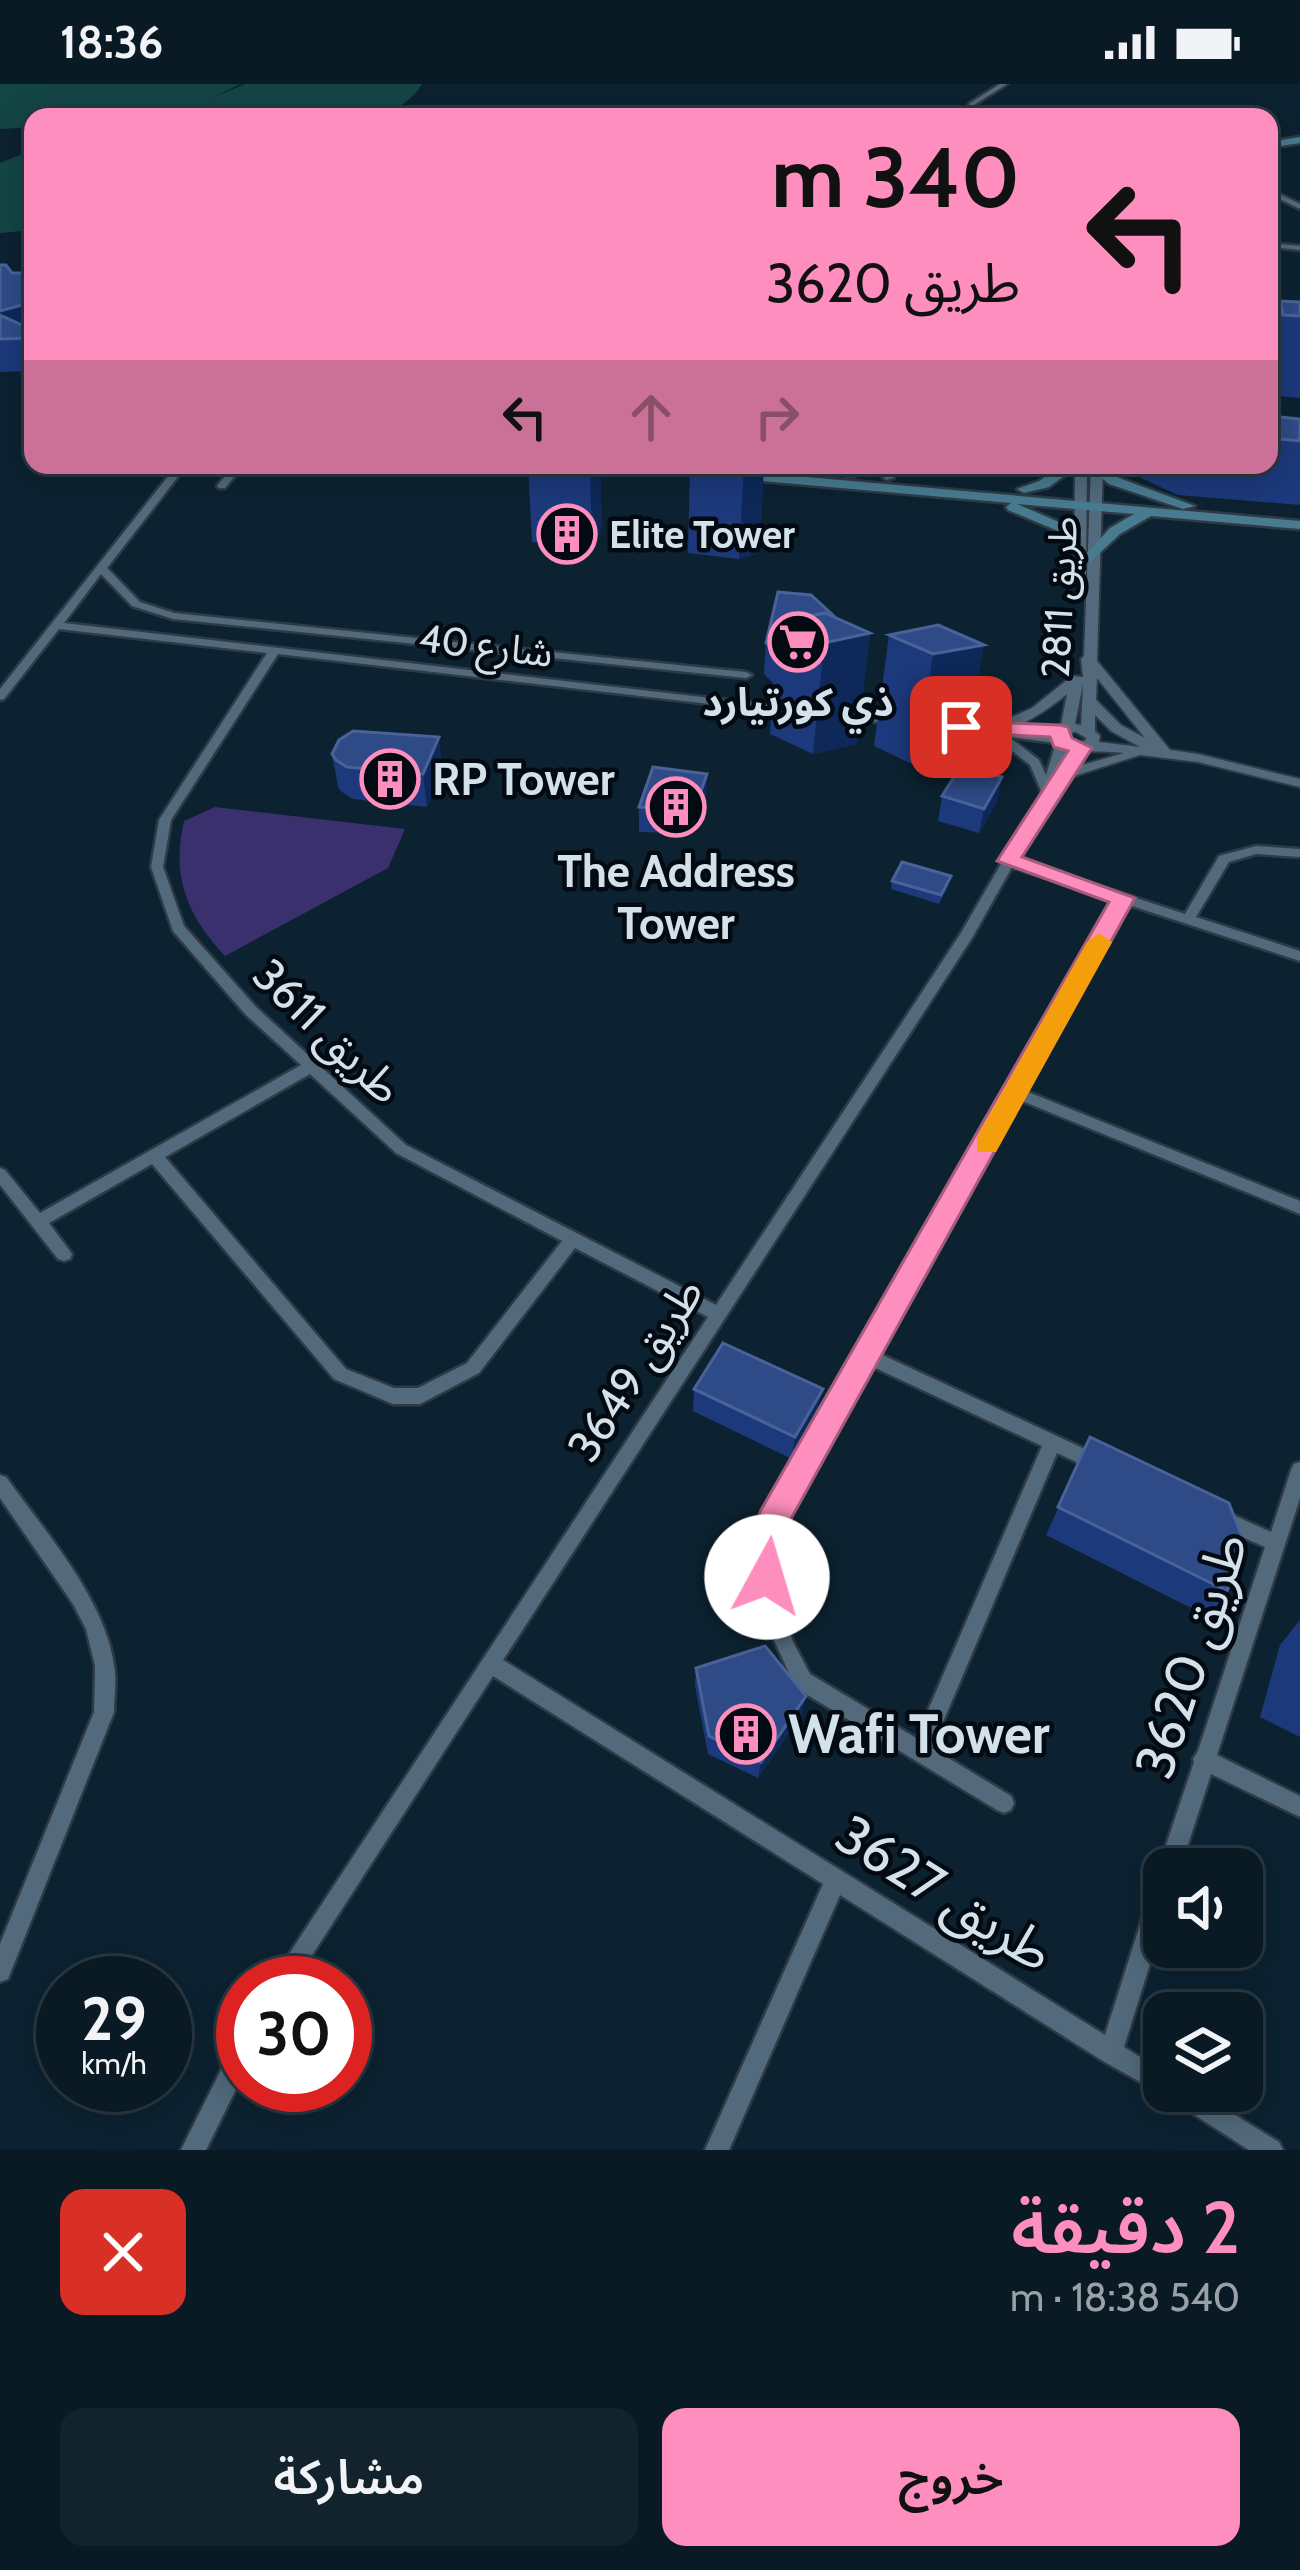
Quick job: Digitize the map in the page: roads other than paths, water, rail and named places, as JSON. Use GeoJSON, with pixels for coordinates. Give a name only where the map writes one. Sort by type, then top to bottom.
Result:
{"type":"FeatureCollection","features":[{"type":"Feature","properties":{"kind":"main road"},"geometry":{"type":"LineString","coordinates":[[727,474],[984,497],[1300,515]]}},
{"type":"Feature","properties":{"kind":"main road"},"geometry":{"type":"LineString","coordinates":[[838,474],[1024,489],[1078,500]]}},
{"type":"Feature","properties":{"kind":"main road"},"geometry":{"type":"LineString","coordinates":[[1024,489],[1059,474]]}},
{"type":"Feature","properties":{"kind":"main road"},"geometry":{"type":"LineString","coordinates":[[1106,474],[1114,481],[1188,506]]}},
{"type":"Feature","properties":{"kind":"main road"},"geometry":{"type":"LineString","coordinates":[[984,497],[1077,535]]}},
{"type":"Feature","properties":{"kind":"main road"},"geometry":{"type":"LineString","coordinates":[[1097,501],[1158,512],[1300,525]]}},
{"type":"Feature","properties":{"kind":"main road"},"geometry":{"type":"LineString","coordinates":[[1090,558],[1130,520],[1158,512]]}},
{"type":"Feature","properties":{"kind":"street"},"geometry":{"type":"LineString","coordinates":[[970,108],[1004,84]]}},
{"type":"Feature","properties":{"kind":"street"},"geometry":{"type":"LineString","coordinates":[[0,697],[175,474]]}},
{"type":"Feature","properties":{"kind":"street"},"geometry":{"type":"LineString","coordinates":[[222,487],[232,474]]}},
{"type":"Feature","properties":{"kind":"street"},"geometry":{"type":"LineString","coordinates":[[884,474],[890,478]]}},
{"type":"Feature","properties":{"kind":"street","name":"طريق 2811"},"geometry":{"type":"LineString","coordinates":[[1062,735],[1078,679],[1081,474]]}},
{"type":"Feature","properties":{"kind":"street","name":"طريق 2811"},"geometry":{"type":"LineString","coordinates":[[1088,740],[1090,558],[1097,474]]}},
{"type":"Feature","properties":{"kind":"street","name":"شارع 40"},"geometry":{"type":"LineString","coordinates":[[100,567],[136,604],[158,613],[746,675]]}},
{"type":"Feature","properties":{"kind":"street","name":"شارع 40"},"geometry":{"type":"LineString","coordinates":[[57,625],[807,712]]}},
{"type":"Feature","properties":{"kind":"street"},"geometry":{"type":"LineString","coordinates":[[313,655],[326,633]]}},
{"type":"Feature","properties":{"kind":"street","name":"طريق 3611"},"geometry":{"type":"LineString","coordinates":[[274,651],[165,820],[158,867],[164,900],[187,940],[308,1068],[401,1150],[719,1315]]}},
{"type":"Feature","properties":{"kind":"street"},"geometry":{"type":"LineString","coordinates":[[1088,659],[1161,751]]}},
{"type":"Feature","properties":{"kind":"street"},"geometry":{"type":"LineString","coordinates":[[989,730],[1037,711],[1078,679]]}},
{"type":"Feature","properties":{"kind":"street"},"geometry":{"type":"LineString","coordinates":[[1087,699],[1116,728],[1161,751]]}},
{"type":"Feature","properties":{"kind":"street"},"geometry":{"type":"LineString","coordinates":[[829,714],[917,723]]}},
{"type":"Feature","properties":{"kind":"street"},"geometry":{"type":"LineString","coordinates":[[939,725],[1062,735],[1161,751],[1300,783]]}},
{"type":"Feature","properties":{"kind":"street"},"geometry":{"type":"LineString","coordinates":[[989,730],[1035,763],[1048,793]]}},
{"type":"Feature","properties":{"kind":"street","name":"طريق 3649"},"geometry":{"type":"LineString","coordinates":[[1048,793],[1062,735]]}},
{"type":"Feature","properties":{"kind":"street","name":"طريق 3649"},"geometry":{"type":"LineString","coordinates":[[299,1956],[494,1665],[967,935],[1048,793],[1088,740]]}},
{"type":"Feature","properties":{"kind":"street"},"geometry":{"type":"LineString","coordinates":[[1063,775],[1086,765],[1161,751]]}},
{"type":"Feature","properties":{"kind":"street"},"geometry":{"type":"LineString","coordinates":[[1189,918],[1224,859],[1256,850],[1300,853]]}},
{"type":"Feature","properties":{"kind":"street"},"geometry":{"type":"LineString","coordinates":[[1009,861],[1300,956]]}},
{"type":"Feature","properties":{"kind":"street"},"geometry":{"type":"LineString","coordinates":[[1004,1803],[803,1681],[787,1649],[763,1562],[766,1534],[1123,898]]}},
{"type":"Feature","properties":{"kind":"street"},"geometry":{"type":"LineString","coordinates":[[39,1221],[308,1068]]}},
{"type":"Feature","properties":{"kind":"street"},"geometry":{"type":"LineString","coordinates":[[1016,1094],[1300,1208]]}},
{"type":"Feature","properties":{"kind":"street"},"geometry":{"type":"LineString","coordinates":[[154,1155],[340,1375],[365,1389],[420,1396],[473,1368],[571,1241]]}},
{"type":"Feature","properties":{"kind":"street"},"geometry":{"type":"LineString","coordinates":[[0,1174],[64,1254]]}},
{"type":"Feature","properties":{"kind":"street"},"geometry":{"type":"LineString","coordinates":[[866,1355],[1113,1471]]}},
{"type":"Feature","properties":{"kind":"street"},"geometry":{"type":"LineString","coordinates":[[920,1752],[1052,1444]]}},
{"type":"Feature","properties":{"kind":"street","name":"طريق 3620"},"geometry":{"type":"LineString","coordinates":[[1175,1848],[1300,1470]]}},
{"type":"Feature","properties":{"kind":"street"},"geometry":{"type":"LineString","coordinates":[[0,1484],[80,1598],[95,1627],[105,1666],[98,1729],[0,1971]]}},
{"type":"Feature","properties":{"kind":"street"},"geometry":{"type":"LineString","coordinates":[[1195,1507],[1276,1544]]}},
{"type":"Feature","properties":{"kind":"street","name":"طريق 3627"},"geometry":{"type":"LineString","coordinates":[[494,1665],[1143,2072]]}},
{"type":"Feature","properties":{"kind":"street"},"geometry":{"type":"LineString","coordinates":[[1203,1759],[1300,1808]]}},
{"type":"Feature","properties":{"kind":"street"},"geometry":{"type":"LineString","coordinates":[[717,2150],[835,1882]]}},
{"type":"Feature","properties":{"kind":"street"},"geometry":{"type":"LineString","coordinates":[[1111,2053],[1143,1951]]}},
{"type":"Feature","properties":{"kind":"street"},"geometry":{"type":"LineString","coordinates":[[193,2150],[216,2104]]}},
{"type":"Feature","properties":{"kind":"street"},"geometry":{"type":"LineString","coordinates":[[1209,2112],[1271,2150]]}},
{"type":"Feature","properties":{"kind":"place","name":"Elite Tower"},"geometry":{"type":"Point","coordinates":[567,534]}},
{"type":"Feature","properties":{"kind":"place","name":"ذي كورتيارد"},"geometry":{"type":"Point","coordinates":[798,642]}},
{"type":"Feature","properties":{"kind":"place","name":"RP Tower"},"geometry":{"type":"Point","coordinates":[390,779]}},
{"type":"Feature","properties":{"kind":"place","name":"The Address Tower"},"geometry":{"type":"Point","coordinates":[676,807]}},
{"type":"Feature","properties":{"kind":"place","name":"Wafi Tower"},"geometry":{"type":"Point","coordinates":[746,1734]}}]}
